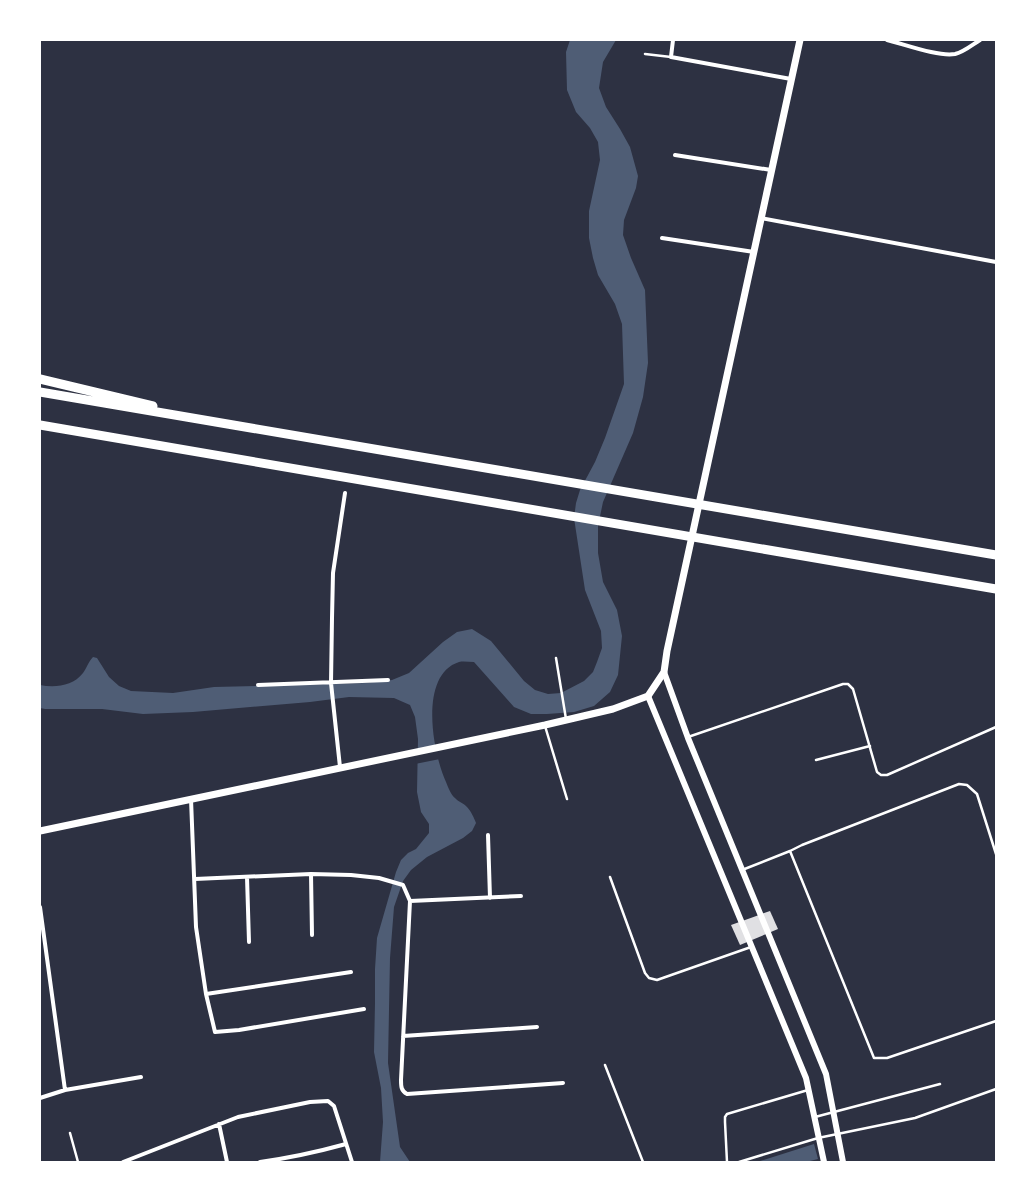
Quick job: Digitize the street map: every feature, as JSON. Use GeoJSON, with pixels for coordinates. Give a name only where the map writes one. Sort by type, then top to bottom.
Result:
{"type":"FeatureCollection","features":[{"type":"Feature","properties":{"kind":"highway"},"geometry":{"type":"LineString","coordinates":[[40,379],[242,427]]}},
{"type":"Feature","properties":{"kind":"highway"},"geometry":{"type":"LineString","coordinates":[[40,392],[996,555]]}},
{"type":"Feature","properties":{"kind":"highway"},"geometry":{"type":"LineString","coordinates":[[40,426],[235,458],[996,589]]}},
{"type":"Feature","properties":{"kind":"main road"},"geometry":{"type":"LineString","coordinates":[[40,831],[545,725],[623,706],[648,696],[664,672],[790,79],[800,40]]}},
{"type":"Feature","properties":{"kind":"street"},"geometry":{"type":"LineString","coordinates":[[673,40],[671,57],[790,79]]}},
{"type":"Feature","properties":{"kind":"street"},"geometry":{"type":"LineString","coordinates":[[887,40],[942,54],[954,54],[961,52],[980,40]]}},
{"type":"Feature","properties":{"kind":"street"},"geometry":{"type":"LineString","coordinates":[[675,155],[771,170]]}},
{"type":"Feature","properties":{"kind":"street"},"geometry":{"type":"LineString","coordinates":[[761,218],[996,262]]}},
{"type":"Feature","properties":{"kind":"street"},"geometry":{"type":"LineString","coordinates":[[662,238],[754,252]]}},
{"type":"Feature","properties":{"kind":"street"},"geometry":{"type":"LineString","coordinates":[[340,768],[331,682],[332,573],[345,493]]}},
{"type":"Feature","properties":{"kind":"street"},"geometry":{"type":"LineString","coordinates":[[664,672],[688,738],[826,1074],[844,1162]]}},
{"type":"Feature","properties":{"kind":"street"},"geometry":{"type":"LineString","coordinates":[[258,685],[388,680]]}},
{"type":"Feature","properties":{"kind":"street"},"geometry":{"type":"LineString","coordinates":[[648,696],[806,1078],[822,1162]]}},
{"type":"Feature","properties":{"kind":"street"},"geometry":{"type":"LineString","coordinates":[[191,799],[196,927],[206,994],[215,1032],[239,1030],[364,1009]]}},
{"type":"Feature","properties":{"kind":"street"},"geometry":{"type":"LineString","coordinates":[[488,835],[490,898]]}},
{"type":"Feature","properties":{"kind":"street"},"geometry":{"type":"LineString","coordinates":[[195,879],[311,874],[379,878],[403,885],[410,901],[401,1086],[404,1092],[407,1094],[563,1083]]}},
{"type":"Feature","properties":{"kind":"street"},"geometry":{"type":"LineString","coordinates":[[311,874],[312,935]]}},
{"type":"Feature","properties":{"kind":"street"},"geometry":{"type":"LineString","coordinates":[[247,877],[249,942]]}},
{"type":"Feature","properties":{"kind":"street"},"geometry":{"type":"LineString","coordinates":[[410,901],[520,896]]}},
{"type":"Feature","properties":{"kind":"street"},"geometry":{"type":"LineString","coordinates":[[40,907],[65,1090]]}},
{"type":"Feature","properties":{"kind":"street"},"geometry":{"type":"LineString","coordinates":[[206,994],[351,972]]}},
{"type":"Feature","properties":{"kind":"street"},"geometry":{"type":"LineString","coordinates":[[403,1036],[537,1027]]}},
{"type":"Feature","properties":{"kind":"street"},"geometry":{"type":"LineString","coordinates":[[40,1098],[65,1090],[141,1077]]}},
{"type":"Feature","properties":{"kind":"street"},"geometry":{"type":"LineString","coordinates":[[123,1162],[238,1117],[310,1102],[328,1101],[334,1106],[352,1162]]}},
{"type":"Feature","properties":{"kind":"street"},"geometry":{"type":"LineString","coordinates":[[219,1124],[227,1162]]}},
{"type":"Feature","properties":{"kind":"street"},"geometry":{"type":"LineString","coordinates":[[261,1162],[283,1159],[346,1144]]}},
{"type":"Feature","properties":{"kind":"lane"},"geometry":{"type":"LineString","coordinates":[[645,54],[671,57]]}},
{"type":"Feature","properties":{"kind":"lane"},"geometry":{"type":"LineString","coordinates":[[556,658],[566,720]]}},
{"type":"Feature","properties":{"kind":"lane"},"geometry":{"type":"LineString","coordinates":[[688,738],[843,684],[848,684],[853,689],[877,772],[881,775],[887,775],[996,727]]}},
{"type":"Feature","properties":{"kind":"lane"},"geometry":{"type":"LineString","coordinates":[[545,725],[567,799]]}},
{"type":"Feature","properties":{"kind":"lane"},"geometry":{"type":"LineString","coordinates":[[816,760],[870,746]]}},
{"type":"Feature","properties":{"kind":"lane"},"geometry":{"type":"LineString","coordinates":[[742,870],[959,784],[968,785],[977,794],[996,854]]}},
{"type":"Feature","properties":{"kind":"lane"},"geometry":{"type":"LineString","coordinates":[[790,851],[874,1058],[887,1058],[996,1021]]}},
{"type":"Feature","properties":{"kind":"lane"},"geometry":{"type":"LineString","coordinates":[[610,877],[645,973],[649,978],[657,980],[752,946]]}},
{"type":"Feature","properties":{"kind":"lane"},"geometry":{"type":"LineString","coordinates":[[605,1065],[643,1162]]}},
{"type":"Feature","properties":{"kind":"lane"},"geometry":{"type":"LineString","coordinates":[[814,1117],[940,1084]]}},
{"type":"Feature","properties":{"kind":"lane"},"geometry":{"type":"LineString","coordinates":[[739,1162],[818,1138],[914,1118],[996,1089]]}},
{"type":"Feature","properties":{"kind":"lane"},"geometry":{"type":"LineString","coordinates":[[727,1162],[725,1122],[725,1117],[727,1114],[809,1090]]}},
{"type":"Feature","properties":{"kind":"lane"},"geometry":{"type":"LineString","coordinates":[[70,1133],[78,1162]]}},
{"type":"Feature","properties":{"kind":"water"},"geometry":{"type":"Polygon","coordinates":[[[570,40],[616,40],[603,62],[599,88],[606,107],[630,147],[638,176],[636,188],[624,220],[623,235],[645,290],[648,363],[643,397],[633,433],[603,502],[598,526],[598,553],[603,582],[617,610],[622,636],[618,675],[610,692],[594,706],[574,712],[547,714],[531,714],[514,707],[474,662],[459,662],[446,670],[438,682],[433,698],[432,716],[437,753],[441,769],[451,793],[456,799],[464,804],[476,823],[472,831],[463,838],[427,857],[411,870],[403,881],[394,907],[390,958],[388,1063],[400,1147],[410,1162],[380,1162],[383,1122],[381,1088],[374,1052],[377,938],[396,872],[401,860],[408,853],[416,849],[429,833],[429,824],[421,812],[417,792],[418,739],[415,717],[410,705],[394,698],[349,697],[310,702],[193,712],[143,714],[102,709],[45,709],[40,708],[40,685],[58,686],[74,681],[83,673],[93,657],[97,658],[109,677],[119,686],[131,691],[173,693],[214,687],[365,683],[392,680],[409,673],[443,642],[457,632],[472,629],[491,641],[524,681],[535,690],[548,694],[561,693],[584,681],[593,672],[602,648],[601,631],[585,590],[574,518],[580,490],[595,462],[605,438],[624,384],[622,324],[615,304],[598,275],[589,238],[589,211],[600,160],[598,142],[590,128],[576,112],[567,90],[566,52],[570,40]]]}},
{"type":"Feature","properties":{"kind":"water"},"geometry":{"type":"Polygon","coordinates":[[[814,1144],[818,1159],[806,1162],[757,1162],[814,1144]]]}},
{"type":"Feature","properties":{"kind":"pier"},"geometry":{"type":"Polygon","coordinates":[[[437,745],[440,759],[415,764],[416,749],[437,745]]]}},
{"type":"Feature","properties":{"kind":"building"},"geometry":{"type":"Polygon","coordinates":[[[770,911],[778,929],[740,945],[731,925],[770,911]]]}}]}
